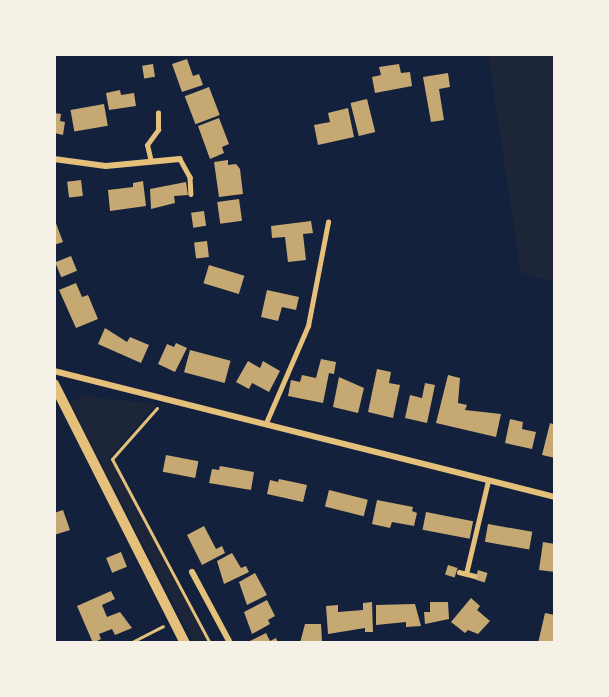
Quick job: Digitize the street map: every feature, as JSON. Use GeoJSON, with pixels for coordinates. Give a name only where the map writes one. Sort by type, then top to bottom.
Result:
{"type":"FeatureCollection","features":[{"type":"Feature","properties":{"kind":"street"},"geometry":{"type":"LineString","coordinates":[[54,159],[106,166],[180,159]]}},
{"type":"Feature","properties":{"kind":"street"},"geometry":{"type":"LineString","coordinates":[[54,371],[555,497]]}},
{"type":"Feature","properties":{"kind":"street"},"geometry":{"type":"LineString","coordinates":[[54,384],[185,643]]}},
{"type":"Feature","properties":{"kind":"street"},"geometry":{"type":"LineString","coordinates":[[192,572],[230,643]]}},
{"type":"Feature","properties":{"kind":"lane"},"geometry":{"type":"LineString","coordinates":[[151,162],[147,145],[158,130],[158,113]]}},
{"type":"Feature","properties":{"kind":"lane"},"geometry":{"type":"LineString","coordinates":[[180,159],[190,177],[191,194]]}},
{"type":"Feature","properties":{"kind":"lane"},"geometry":{"type":"LineString","coordinates":[[267,423],[308,326],[328,222]]}},
{"type":"Feature","properties":{"kind":"lane"},"geometry":{"type":"LineString","coordinates":[[466,574],[488,481]]}},
{"type":"Feature","properties":{"kind":"lane"},"geometry":{"type":"LineString","coordinates":[[459,572],[475,576]]}},
{"type":"Feature","properties":{"kind":"path"},"geometry":{"type":"LineString","coordinates":[[99,474],[164,400]]}},
{"type":"Feature","properties":{"kind":"path"},"geometry":{"type":"LineString","coordinates":[[112,459],[210,643]]}},
{"type":"Feature","properties":{"kind":"path"},"geometry":{"type":"LineString","coordinates":[[130,643],[173,621]]}},
{"type":"Feature","properties":{"kind":"shaded area"},"geometry":{"type":"Polygon","coordinates":[[[488,54],[555,54],[555,282],[521,273],[488,54]]]}},
{"type":"Feature","properties":{"kind":"shaded area"},"geometry":{"type":"Polygon","coordinates":[[[86,396],[156,404],[109,457],[208,643],[194,643],[70,402],[86,396]]]}},
{"type":"Feature","properties":{"kind":"building"},"geometry":{"type":"Polygon","coordinates":[[[187,59],[193,76],[199,74],[203,85],[182,92],[172,64],[187,59]]]}},
{"type":"Feature","properties":{"kind":"building"},"geometry":{"type":"Polygon","coordinates":[[[153,64],[155,77],[144,79],[142,66],[153,64]]]}},
{"type":"Feature","properties":{"kind":"building"},"geometry":{"type":"Polygon","coordinates":[[[399,64],[401,73],[410,72],[412,86],[375,93],[372,77],[381,75],[379,67],[399,64]]]}},
{"type":"Feature","properties":{"kind":"building"},"geometry":{"type":"Polygon","coordinates":[[[448,73],[450,87],[439,89],[444,120],[431,122],[423,77],[448,73]]]}},
{"type":"Feature","properties":{"kind":"building"},"geometry":{"type":"Polygon","coordinates":[[[209,87],[220,115],[195,124],[185,96],[209,87]]]}},
{"type":"Feature","properties":{"kind":"building"},"geometry":{"type":"Polygon","coordinates":[[[120,90],[121,95],[134,93],[136,106],[109,110],[106,93],[120,90]]]}},
{"type":"Feature","properties":{"kind":"building"},"geometry":{"type":"Polygon","coordinates":[[[367,99],[375,132],[359,136],[351,103],[367,99]]]}},
{"type":"Feature","properties":{"kind":"building"},"geometry":{"type":"Polygon","coordinates":[[[104,104],[108,126],[74,132],[71,110],[104,104]]]}},
{"type":"Feature","properties":{"kind":"building"},"geometry":{"type":"Polygon","coordinates":[[[348,108],[354,137],[318,145],[314,125],[330,122],[328,113],[348,108]]]}},
{"type":"Feature","properties":{"kind":"building"},"geometry":{"type":"Polygon","coordinates":[[[54,113],[61,114],[60,121],[65,122],[63,135],[54,133],[54,113]]]}},
{"type":"Feature","properties":{"kind":"building"},"geometry":{"type":"Polygon","coordinates":[[[219,118],[229,144],[222,147],[224,153],[210,159],[198,126],[219,118]]]}},
{"type":"Feature","properties":{"kind":"building"},"geometry":{"type":"Polygon","coordinates":[[[228,160],[228,165],[236,164],[240,169],[243,194],[219,197],[214,162],[228,160]]]}},
{"type":"Feature","properties":{"kind":"building"},"geometry":{"type":"Polygon","coordinates":[[[81,180],[83,196],[69,198],[67,182],[81,180]]]}},
{"type":"Feature","properties":{"kind":"building"},"geometry":{"type":"Polygon","coordinates":[[[143,181],[146,206],[110,211],[108,190],[133,187],[133,183],[143,181]]]}},
{"type":"Feature","properties":{"kind":"building"},"geometry":{"type":"Polygon","coordinates":[[[186,182],[188,195],[174,196],[175,203],[151,209],[150,189],[186,182]]]}},
{"type":"Feature","properties":{"kind":"building"},"geometry":{"type":"Polygon","coordinates":[[[239,199],[242,221],[220,224],[217,202],[239,199]]]}},
{"type":"Feature","properties":{"kind":"building"},"geometry":{"type":"Polygon","coordinates":[[[204,211],[206,226],[193,228],[191,213],[204,211]]]}},
{"type":"Feature","properties":{"kind":"building"},"geometry":{"type":"Polygon","coordinates":[[[54,218],[63,242],[54,245],[54,218]]]}},
{"type":"Feature","properties":{"kind":"building"},"geometry":{"type":"Polygon","coordinates":[[[311,221],[313,233],[303,234],[306,260],[288,262],[285,237],[272,238],[271,226],[311,221]]]}},
{"type":"Feature","properties":{"kind":"building"},"geometry":{"type":"Polygon","coordinates":[[[207,241],[209,257],[196,258],[194,243],[207,241]]]}},
{"type":"Feature","properties":{"kind":"building"},"geometry":{"type":"Polygon","coordinates":[[[71,256],[77,271],[61,277],[55,262],[71,256]]]}},
{"type":"Feature","properties":{"kind":"building"},"geometry":{"type":"Polygon","coordinates":[[[209,265],[244,276],[239,294],[203,283],[209,265]]]}},
{"type":"Feature","properties":{"kind":"building"},"geometry":{"type":"Polygon","coordinates":[[[76,283],[82,297],[88,295],[98,319],[76,328],[59,290],[76,283]]]}},
{"type":"Feature","properties":{"kind":"building"},"geometry":{"type":"Polygon","coordinates":[[[267,290],[299,297],[296,310],[282,307],[278,321],[261,317],[267,290]]]}},
{"type":"Feature","properties":{"kind":"building"},"geometry":{"type":"Polygon","coordinates":[[[105,328],[127,342],[130,337],[149,345],[141,363],[98,344],[105,328]]]}},
{"type":"Feature","properties":{"kind":"building"},"geometry":{"type":"Polygon","coordinates":[[[176,343],[187,348],[175,372],[158,364],[167,344],[174,347],[176,343]]]}},
{"type":"Feature","properties":{"kind":"building"},"geometry":{"type":"Polygon","coordinates":[[[190,350],[231,361],[225,383],[184,372],[190,350]]]}},
{"type":"Feature","properties":{"kind":"building"},"geometry":{"type":"Polygon","coordinates":[[[321,359],[336,362],[334,374],[329,373],[323,403],[288,396],[291,380],[300,382],[302,375],[316,378],[321,359]]]}},
{"type":"Feature","properties":{"kind":"building"},"geometry":{"type":"Polygon","coordinates":[[[248,361],[260,368],[263,361],[280,371],[269,392],[252,383],[249,389],[236,382],[248,361]]]}},
{"type":"Feature","properties":{"kind":"building"},"geometry":{"type":"Polygon","coordinates":[[[377,369],[391,372],[389,383],[400,385],[393,418],[368,412],[377,369]]]}},
{"type":"Feature","properties":{"kind":"building"},"geometry":{"type":"Polygon","coordinates":[[[448,375],[460,378],[458,403],[467,405],[465,410],[501,414],[496,437],[436,423],[448,375]]]}},
{"type":"Feature","properties":{"kind":"building"},"geometry":{"type":"Polygon","coordinates":[[[339,377],[364,388],[358,413],[333,407],[339,377]]]}},
{"type":"Feature","properties":{"kind":"building"},"geometry":{"type":"Polygon","coordinates":[[[425,383],[435,385],[427,423],[405,418],[410,395],[422,398],[425,383]]]}},
{"type":"Feature","properties":{"kind":"building"},"geometry":{"type":"Polygon","coordinates":[[[510,419],[523,422],[522,429],[536,432],[532,449],[505,443],[510,419]]]}},
{"type":"Feature","properties":{"kind":"building"},"geometry":{"type":"Polygon","coordinates":[[[550,423],[555,425],[555,458],[542,455],[550,423]]]}},
{"type":"Feature","properties":{"kind":"building"},"geometry":{"type":"Polygon","coordinates":[[[166,455],[198,461],[195,478],[163,472],[166,455]]]}},
{"type":"Feature","properties":{"kind":"building"},"geometry":{"type":"Polygon","coordinates":[[[220,466],[254,472],[251,490],[209,483],[212,469],[219,470],[220,466]]]}},
{"type":"Feature","properties":{"kind":"building"},"geometry":{"type":"Polygon","coordinates":[[[279,479],[307,485],[303,502],[267,494],[270,480],[278,482],[279,479]]]}},
{"type":"Feature","properties":{"kind":"building"},"geometry":{"type":"Polygon","coordinates":[[[329,490],[368,500],[364,516],[325,506],[329,490]]]}},
{"type":"Feature","properties":{"kind":"building"},"geometry":{"type":"Polygon","coordinates":[[[377,500],[413,507],[412,511],[417,513],[414,526],[392,522],[390,528],[372,524],[377,500]]]}},
{"type":"Feature","properties":{"kind":"building"},"geometry":{"type":"Polygon","coordinates":[[[63,510],[70,530],[54,535],[54,513],[63,510]]]}},
{"type":"Feature","properties":{"kind":"building"},"geometry":{"type":"Polygon","coordinates":[[[426,512],[473,521],[470,539],[423,530],[426,512]]]}},
{"type":"Feature","properties":{"kind":"building"},"geometry":{"type":"Polygon","coordinates":[[[488,524],[532,532],[529,550],[485,542],[488,524]]]}},
{"type":"Feature","properties":{"kind":"building"},"geometry":{"type":"Polygon","coordinates":[[[204,526],[216,549],[222,546],[225,553],[202,565],[187,535],[204,526]]]}},
{"type":"Feature","properties":{"kind":"building"},"geometry":{"type":"Polygon","coordinates":[[[543,542],[555,544],[555,572],[539,570],[543,542]]]}},
{"type":"Feature","properties":{"kind":"building"},"geometry":{"type":"Polygon","coordinates":[[[121,552],[127,567],[112,573],[106,558],[121,552]]]}},
{"type":"Feature","properties":{"kind":"building"},"geometry":{"type":"Polygon","coordinates":[[[232,553],[241,568],[246,566],[249,572],[224,584],[217,561],[232,553]]]}},
{"type":"Feature","properties":{"kind":"building"},"geometry":{"type":"Polygon","coordinates":[[[448,565],[458,568],[455,577],[445,575],[448,565]]]}},
{"type":"Feature","properties":{"kind":"building"},"geometry":{"type":"Polygon","coordinates":[[[478,570],[488,573],[485,582],[475,580],[478,570]]]}},
{"type":"Feature","properties":{"kind":"building"},"geometry":{"type":"Polygon","coordinates":[[[255,573],[267,595],[247,605],[239,582],[255,573]]]}},
{"type":"Feature","properties":{"kind":"building"},"geometry":{"type":"Polygon","coordinates":[[[111,591],[115,599],[102,605],[107,617],[120,612],[132,628],[115,635],[112,629],[99,634],[101,639],[93,643],[77,606],[111,591]]]}},
{"type":"Feature","properties":{"kind":"building"},"geometry":{"type":"Polygon","coordinates":[[[471,598],[480,606],[477,610],[490,621],[478,634],[468,630],[465,633],[451,622],[471,598]]]}},
{"type":"Feature","properties":{"kind":"building"},"geometry":{"type":"Polygon","coordinates":[[[267,600],[275,616],[268,620],[270,624],[252,634],[244,612],[267,600]]]}},
{"type":"Feature","properties":{"kind":"building"},"geometry":{"type":"Polygon","coordinates":[[[372,602],[373,632],[365,632],[365,628],[328,634],[326,606],[338,605],[338,612],[363,610],[363,603],[372,602]]]}},
{"type":"Feature","properties":{"kind":"building"},"geometry":{"type":"Polygon","coordinates":[[[430,602],[448,602],[449,619],[425,624],[424,612],[430,612],[430,602]]]}},
{"type":"Feature","properties":{"kind":"building"},"geometry":{"type":"Polygon","coordinates":[[[415,604],[421,626],[406,627],[406,622],[376,625],[376,605],[415,604]]]}},
{"type":"Feature","properties":{"kind":"building"},"geometry":{"type":"Polygon","coordinates":[[[545,613],[555,615],[554,643],[538,643],[545,613]]]}},
{"type":"Feature","properties":{"kind":"building"},"geometry":{"type":"Polygon","coordinates":[[[305,624],[321,624],[322,641],[300,643],[305,624]]]}},
{"type":"Feature","properties":{"kind":"building"},"geometry":{"type":"Polygon","coordinates":[[[266,633],[270,641],[276,638],[278,643],[246,643],[266,633]]]}}]}
